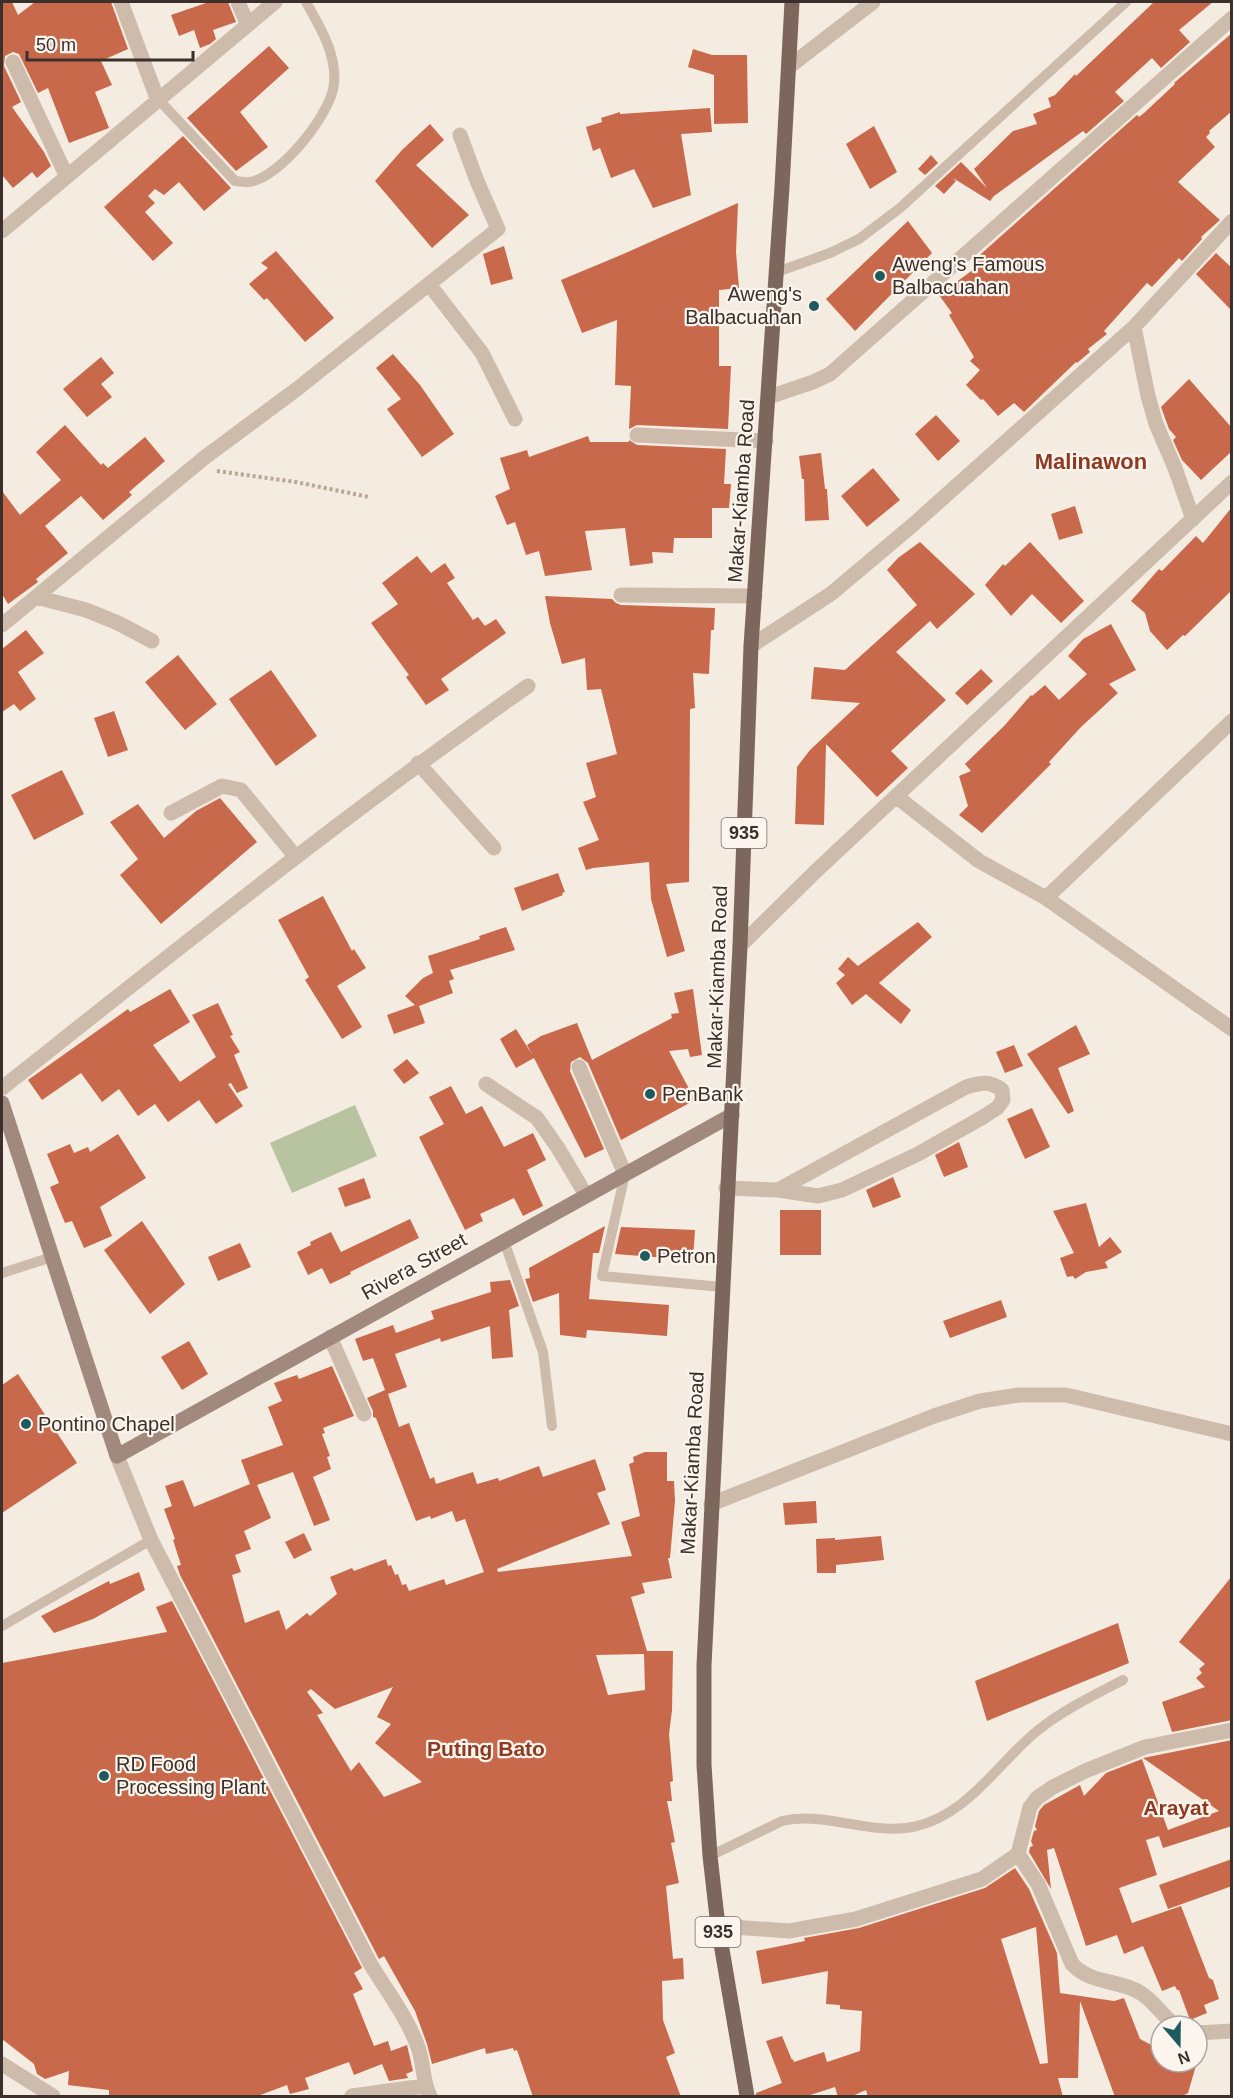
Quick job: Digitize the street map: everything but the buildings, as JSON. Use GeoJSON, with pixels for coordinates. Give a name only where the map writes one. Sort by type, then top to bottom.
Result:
{"type":"FeatureCollection","features":[{"type":"Feature","properties":{"kind":"main road","name":"Makar-Kiamba Road"},"geometry":{"type":"LineString","coordinates":[[747,2097],[718,1926],[710,1856],[704,1765],[704,1665],[726,1188],[740,946],[751,646],[777,272],[792,2]]}},
{"type":"Feature","properties":{"kind":"street"},"geometry":{"type":"LineString","coordinates":[[121,2],[157,98]]}},
{"type":"Feature","properties":{"kind":"street"},"geometry":{"type":"LineString","coordinates":[[238,2],[248,23]]}},
{"type":"Feature","properties":{"kind":"street"},"geometry":{"type":"LineString","coordinates":[[2,231],[157,98],[275,2]]}},
{"type":"Feature","properties":{"kind":"street"},"geometry":{"type":"LineString","coordinates":[[790,66],[873,2]]}},
{"type":"Feature","properties":{"kind":"street"},"geometry":{"type":"LineString","coordinates":[[769,397],[830,374],[1232,18]]}},
{"type":"Feature","properties":{"kind":"street"},"geometry":{"type":"LineString","coordinates":[[13,62],[66,175]]}},
{"type":"Feature","properties":{"kind":"street"},"geometry":{"type":"LineString","coordinates":[[2,625],[192,468],[297,389],[498,230],[460,135]]}},
{"type":"Feature","properties":{"kind":"street"},"geometry":{"type":"LineString","coordinates":[[751,646],[832,593],[924,515],[1134,327],[1232,221]]}},
{"type":"Feature","properties":{"kind":"street"},"geometry":{"type":"LineString","coordinates":[[429,284],[482,353],[515,419]]}},
{"type":"Feature","properties":{"kind":"street"},"geometry":{"type":"LineString","coordinates":[[1134,327],[1153,415],[1193,519]]}},
{"type":"Feature","properties":{"kind":"street"},"geometry":{"type":"LineString","coordinates":[[638,435],[766,441]]}},
{"type":"Feature","properties":{"kind":"street"},"geometry":{"type":"LineString","coordinates":[[740,946],[1232,482]]}},
{"type":"Feature","properties":{"kind":"street"},"geometry":{"type":"LineString","coordinates":[[621,595],[755,596]]}},
{"type":"Feature","properties":{"kind":"street"},"geometry":{"type":"LineString","coordinates":[[36,597],[86,610],[118,622],[152,640]]}},
{"type":"Feature","properties":{"kind":"street"},"geometry":{"type":"LineString","coordinates":[[2,1088],[295,856],[418,763],[528,686]]}},
{"type":"Feature","properties":{"kind":"street"},"geometry":{"type":"LineString","coordinates":[[1046,898],[1232,721]]}},
{"type":"Feature","properties":{"kind":"street"},"geometry":{"type":"LineString","coordinates":[[418,763],[494,848]]}},
{"type":"Feature","properties":{"kind":"street"},"geometry":{"type":"LineString","coordinates":[[171,813],[222,786],[241,790],[295,856]]}},
{"type":"Feature","properties":{"kind":"street"},"geometry":{"type":"LineString","coordinates":[[897,797],[979,861],[1046,898],[1232,1029]]}},
{"type":"Feature","properties":{"kind":"street"},"geometry":{"type":"LineString","coordinates":[[579,1067],[625,1174]]}},
{"type":"Feature","properties":{"kind":"street"},"geometry":{"type":"LineString","coordinates":[[726,1188],[778,1190],[818,1196],[842,1190],[918,1154],[983,1117],[997,1108],[1003,1100],[1002,1090],[985,1082],[966,1087],[778,1190]]}},
{"type":"Feature","properties":{"kind":"street"},"geometry":{"type":"LineString","coordinates":[[486,1084],[537,1118],[586,1195]]}},
{"type":"Feature","properties":{"kind":"street"},"geometry":{"type":"LineString","coordinates":[[2,1103],[117,1456],[151,1540],[371,1965],[410,2029],[419,2049],[427,2091],[352,2097]]}},
{"type":"Feature","properties":{"kind":"street","name":"Rivera Street"},"geometry":{"type":"LineString","coordinates":[[117,1456],[732,1114]]}},
{"type":"Feature","properties":{"kind":"street"},"geometry":{"type":"LineString","coordinates":[[330,1337],[364,1414]]}},
{"type":"Feature","properties":{"kind":"street"},"geometry":{"type":"LineString","coordinates":[[711,1504],[934,1416],[980,1401],[1019,1395],[1066,1395],[1232,1434]]}},
{"type":"Feature","properties":{"kind":"street"},"geometry":{"type":"LineString","coordinates":[[718,1926],[789,1931],[856,1919],[982,1880],[1018,1854],[1030,1807],[1037,1798],[1053,1787],[1085,1771],[1145,1747],[1232,1730]]}},
{"type":"Feature","properties":{"kind":"street"},"geometry":{"type":"LineString","coordinates":[[1018,1854],[1038,1884],[1071,1964],[1089,1977],[1134,1989],[1149,1998],[1162,2014]]}},
{"type":"Feature","properties":{"kind":"street"},"geometry":{"type":"LineString","coordinates":[[1209,2032],[1232,2031]]}},
{"type":"Feature","properties":{"kind":"street"},"geometry":{"type":"LineString","coordinates":[[2,2064],[53,2097]]}},
{"type":"Feature","properties":{"kind":"lane"},"geometry":{"type":"LineString","coordinates":[[157,98],[235,181],[249,183],[264,178],[280,166],[312,132],[330,102],[334,83],[333,56],[306,2]]}},
{"type":"Feature","properties":{"kind":"lane"},"geometry":{"type":"LineString","coordinates":[[777,272],[830,253],[859,239],[900,208],[1126,2]]}},
{"type":"Feature","properties":{"kind":"lane"},"geometry":{"type":"LineString","coordinates":[[625,1174],[602,1276],[722,1287]]}},
{"type":"Feature","properties":{"kind":"lane"},"geometry":{"type":"LineString","coordinates":[[504,1241],[543,1352],[552,1426]]}},
{"type":"Feature","properties":{"kind":"lane"},"geometry":{"type":"LineString","coordinates":[[2,1273],[52,1257]]}},
{"type":"Feature","properties":{"kind":"lane"},"geometry":{"type":"LineString","coordinates":[[2,1626],[151,1540]]}},
{"type":"Feature","properties":{"kind":"lane"},"geometry":{"type":"LineString","coordinates":[[710,1856],[782,1821],[793,1818],[883,1829],[913,1826],[932,1820],[951,1811],[971,1796],[1036,1732],[1066,1710],[1123,1680]]}},
{"type":"Feature","properties":{"kind":"path"},"geometry":{"type":"LineString","coordinates":[[192,468],[296,482],[369,497]]}},
{"type":"Feature","properties":{"kind":"green space"},"geometry":{"type":"Polygon","coordinates":[[[355,1105],[377,1156],[292,1193],[270,1143],[355,1105]]]}},
{"type":"Feature","properties":{"kind":"place","name":"Aweng's Famous Balbacuahan"},"geometry":{"type":"Point","coordinates":[880,276]}},
{"type":"Feature","properties":{"kind":"place","name":"Aweng's Balbacuahan"},"geometry":{"type":"Point","coordinates":[814,306]}},
{"type":"Feature","properties":{"kind":"place","name":"PenBank"},"geometry":{"type":"Point","coordinates":[650,1094]}},
{"type":"Feature","properties":{"kind":"place","name":"Petron"},"geometry":{"type":"Point","coordinates":[645,1256]}},
{"type":"Feature","properties":{"kind":"place","name":"Pontino Chapel"},"geometry":{"type":"Point","coordinates":[26,1424]}},
{"type":"Feature","properties":{"kind":"place","name":"RD Food Processing Plant"},"geometry":{"type":"Point","coordinates":[104,1776]}},
{"type":"Feature","properties":{"kind":"district","name":"Malinawon"},"geometry":{"type":"Point","coordinates":[1091,461]}},
{"type":"Feature","properties":{"kind":"district","name":"Puting Bato"},"geometry":{"type":"Point","coordinates":[486,1748]}},
{"type":"Feature","properties":{"kind":"district","name":"Arayat"},"geometry":{"type":"Point","coordinates":[1176,1807]}}]}
